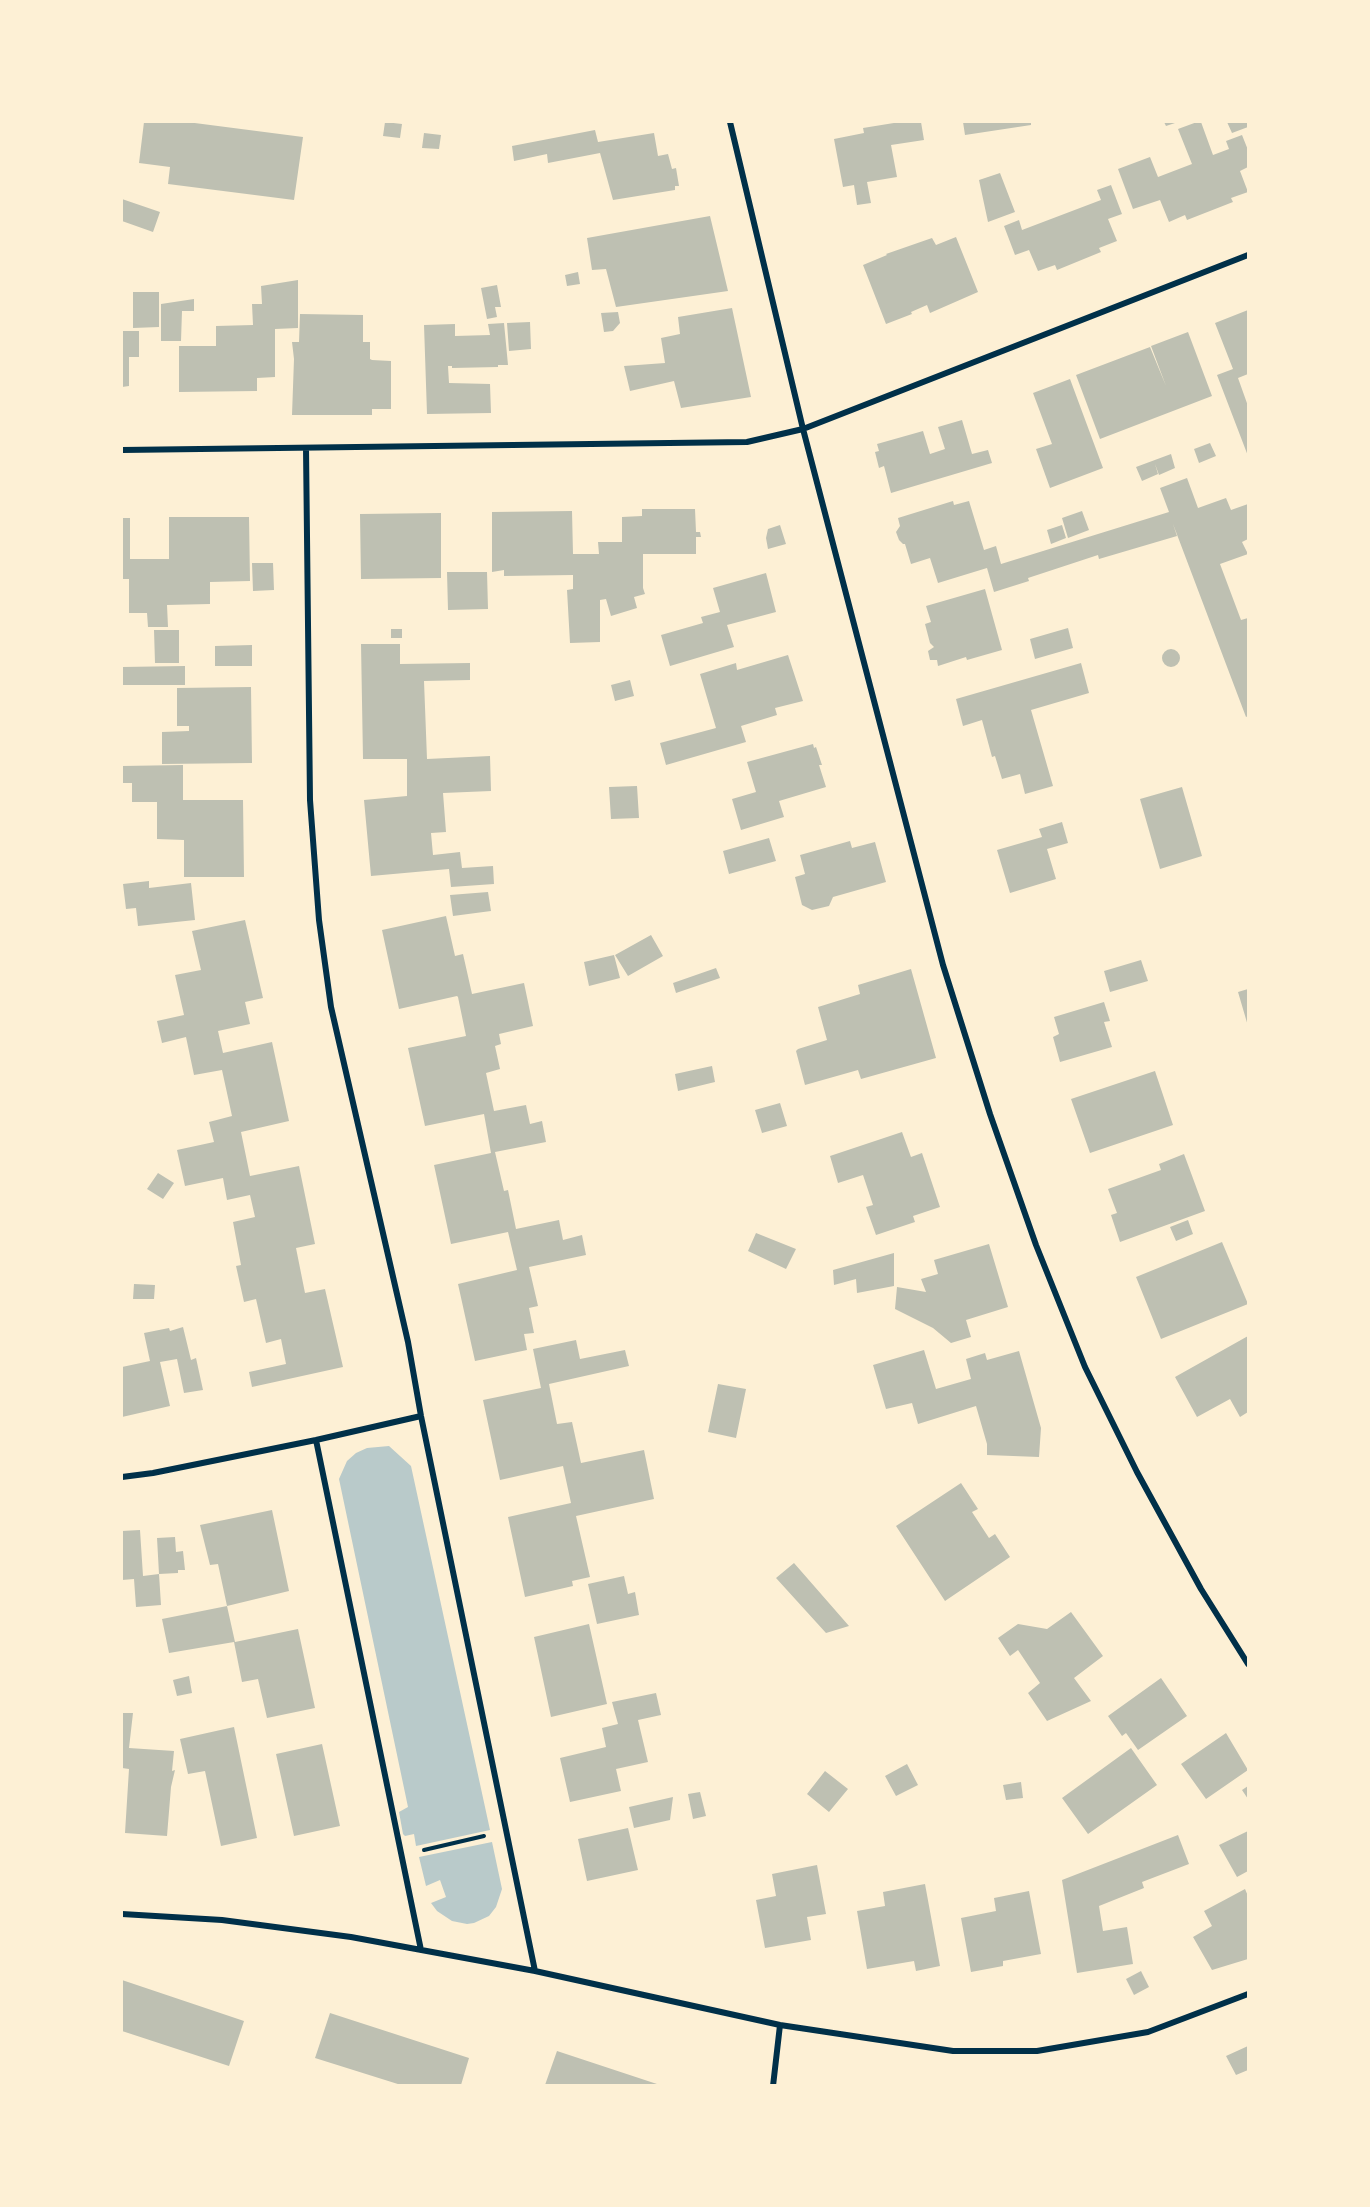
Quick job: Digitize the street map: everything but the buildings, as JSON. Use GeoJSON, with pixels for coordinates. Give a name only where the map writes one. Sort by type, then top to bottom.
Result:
{"type":"FeatureCollection","features":[{"type":"Feature","properties":{"kind":"street"},"geometry":{"type":"LineString","coordinates":[[730,122],[803,429],[943,965],[990,1114],[1036,1245],[1085,1367],[1137,1472],[1201,1589],[1248,1664]]}},
{"type":"Feature","properties":{"kind":"street"},"geometry":{"type":"LineString","coordinates":[[122,450],[747,442],[803,429],[1248,255]]}},
{"type":"Feature","properties":{"kind":"street"},"geometry":{"type":"LineString","coordinates":[[306,448],[310,800],[319,920],[331,1007],[405,1330],[535,1971]]}},
{"type":"Feature","properties":{"kind":"street"},"geometry":{"type":"LineString","coordinates":[[122,1477],[153,1473],[316,1440],[422,1416]]}},
{"type":"Feature","properties":{"kind":"street"},"geometry":{"type":"LineString","coordinates":[[316,1440],[421,1950]]}},
{"type":"Feature","properties":{"kind":"street"},"geometry":{"type":"LineString","coordinates":[[122,1914],[222,1920],[351,1937],[535,1971],[780,2025],[953,2051],[1037,2051],[1148,2032],[1248,1994]]}},
{"type":"Feature","properties":{"kind":"street"},"geometry":{"type":"LineString","coordinates":[[773,2085],[780,2025]]}},
{"type":"Feature","properties":{"kind":"path"},"geometry":{"type":"LineString","coordinates":[[400,1855],[507,1830]]}},
{"type":"Feature","properties":{"kind":"shaded area"},"geometry":{"type":"Polygon","coordinates":[[[389,1446],[411,1466],[490,1830],[416,1846],[414,1834],[405,1836],[403,1834],[399,1812],[408,1807],[339,1479],[347,1461],[356,1453],[367,1448],[389,1446]]]}},
{"type":"Feature","properties":{"kind":"shaded area"},"geometry":{"type":"Polygon","coordinates":[[[492,1842],[502,1889],[496,1907],[489,1916],[474,1923],[452,1921],[437,1911],[431,1903],[446,1897],[440,1880],[426,1886],[419,1857],[492,1842]]]}}]}
